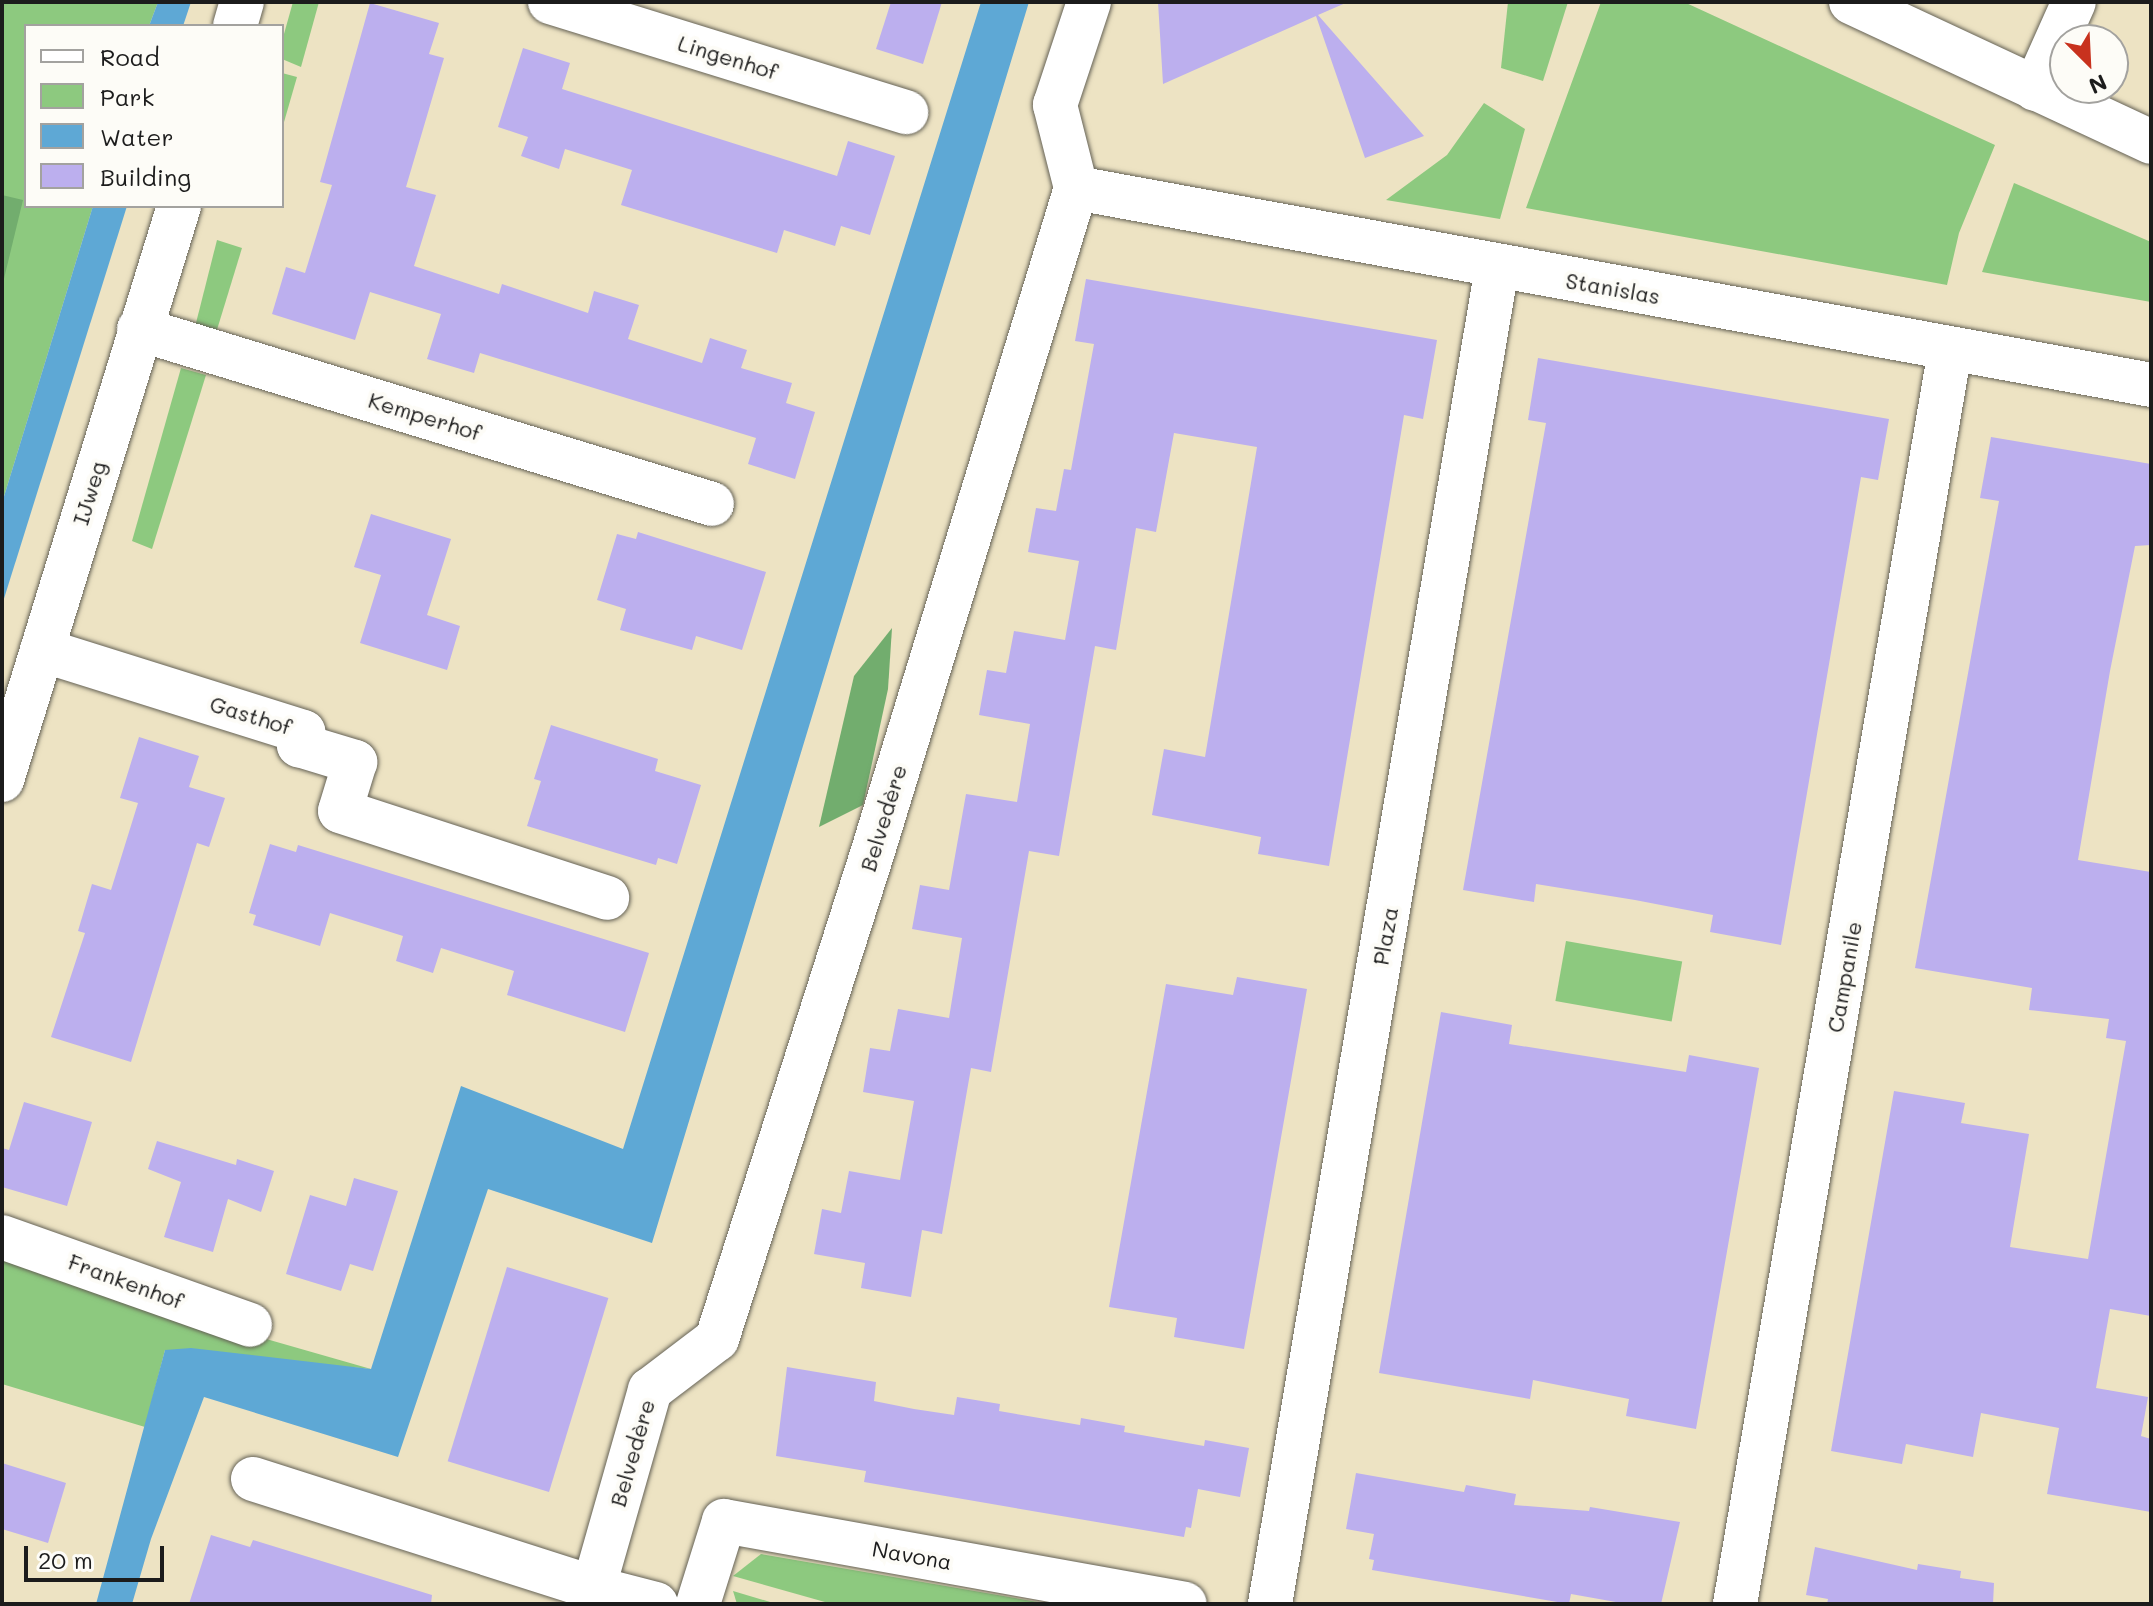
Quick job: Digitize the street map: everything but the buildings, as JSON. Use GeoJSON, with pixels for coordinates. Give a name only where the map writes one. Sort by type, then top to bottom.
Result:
{"type":"FeatureCollection","features":[{"type":"Feature","properties":{"kind":"street"},"geometry":{"type":"LineString","coordinates":[[236,24],[242,2]]}},
{"type":"Feature","properties":{"kind":"street","name":"Lingenhof"},"geometry":{"type":"LineString","coordinates":[[550,2],[906,112]]}},
{"type":"Feature","properties":{"kind":"street"},"geometry":{"type":"LineString","coordinates":[[1076,188],[1055,105],[1089,2]]}},
{"type":"Feature","properties":{"kind":"street"},"geometry":{"type":"LineString","coordinates":[[1851,2],[2151,142]]}},
{"type":"Feature","properties":{"kind":"street"},"geometry":{"type":"LineString","coordinates":[[2035,89],[2074,2]]}},
{"type":"Feature","properties":{"kind":"street","name":"Stanislas"},"geometry":{"type":"LineString","coordinates":[[1076,188],[2151,385]]}},
{"type":"Feature","properties":{"kind":"street","name":"Belvedère"},"geometry":{"type":"LineString","coordinates":[[591,1596],[650,1390],[717,1339],[878,836],[1076,188]]}},
{"type":"Feature","properties":{"kind":"street","name":"IJweg"},"geometry":{"type":"LineString","coordinates":[[2,780],[178,208]]}},
{"type":"Feature","properties":{"kind":"street","name":"Plaza"},"geometry":{"type":"LineString","coordinates":[[1270,1604],[1497,267]]}},
{"type":"Feature","properties":{"kind":"street","name":"Kemperhof"},"geometry":{"type":"LineString","coordinates":[[139,329],[712,504]]}},
{"type":"Feature","properties":{"kind":"street","name":"Campanile"},"geometry":{"type":"LineString","coordinates":[[1735,1604],[1950,350]]}},
{"type":"Feature","properties":{"kind":"street","name":"Gasthof"},"geometry":{"type":"LineString","coordinates":[[42,650],[303,732],[299,745],[355,762],[340,811],[607,898]]}},
{"type":"Feature","properties":{"kind":"street","name":"Frankenhof"},"geometry":{"type":"LineString","coordinates":[[2,1237],[250,1325]]}},
{"type":"Feature","properties":{"kind":"street"},"geometry":{"type":"LineString","coordinates":[[253,1479],[591,1596],[656,1604]]}},
{"type":"Feature","properties":{"kind":"street","name":"Navona"},"geometry":{"type":"LineString","coordinates":[[698,1604],[724,1521],[1185,1604]]}},
{"type":"Feature","properties":{"kind":"green space"},"geometry":{"type":"Polygon","coordinates":[[[2,2],[158,2],[150,24],[24,24],[24,208],[92,208],[2,503],[2,2]]]}},
{"type":"Feature","properties":{"kind":"green space"},"geometry":{"type":"Polygon","coordinates":[[[293,2],[319,2],[301,67],[284,60],[284,34],[293,2]]]}},
{"type":"Feature","properties":{"kind":"green space"},"geometry":{"type":"Polygon","coordinates":[[[1508,2],[1568,2],[1543,81],[1501,68],[1508,2]]]}},
{"type":"Feature","properties":{"kind":"green space"},"geometry":{"type":"Polygon","coordinates":[[[1601,2],[1684,2],[1995,145],[1959,233],[1947,285],[1526,208],[1601,2]]]}},
{"type":"Feature","properties":{"kind":"green space"},"geometry":{"type":"Polygon","coordinates":[[[284,74],[297,77],[284,122],[284,74]]]}},
{"type":"Feature","properties":{"kind":"green space"},"geometry":{"type":"Polygon","coordinates":[[[1484,103],[1525,129],[1500,219],[1386,200],[1447,155],[1484,103]]]}},
{"type":"Feature","properties":{"kind":"green space"},"geometry":{"type":"Polygon","coordinates":[[[2014,183],[2151,242],[2151,302],[1982,272],[2014,183]]]}},
{"type":"Feature","properties":{"kind":"green space"},"geometry":{"type":"Polygon","coordinates":[[[2,195],[23,200],[2,287],[2,195]]]}},
{"type":"Feature","properties":{"kind":"green space"},"geometry":{"type":"Polygon","coordinates":[[[217,240],[242,248],[216,333],[195,327],[217,240]]]}},
{"type":"Feature","properties":{"kind":"green space"},"geometry":{"type":"Polygon","coordinates":[[[181,368],[206,375],[152,549],[132,541],[181,368]]]}},
{"type":"Feature","properties":{"kind":"green space"},"geometry":{"type":"Polygon","coordinates":[[[892,628],[888,689],[863,805],[819,827],[854,676],[892,628]]]}},
{"type":"Feature","properties":{"kind":"green space"},"geometry":{"type":"Polygon","coordinates":[[[1566,941],[1682,961],[1672,1022],[1555,1001],[1566,941]]]}},
{"type":"Feature","properties":{"kind":"green space"},"geometry":{"type":"Polygon","coordinates":[[[2,1254],[154,1307],[371,1369],[165,1350],[145,1427],[2,1384],[2,1254]]]}},
{"type":"Feature","properties":{"kind":"green space"},"geometry":{"type":"Polygon","coordinates":[[[761,1554],[1049,1604],[832,1604],[733,1576],[761,1554]]]}},
{"type":"Feature","properties":{"kind":"green space"},"geometry":{"type":"Polygon","coordinates":[[[733,1591],[777,1604],[737,1604],[733,1591]]]}},
{"type":"Feature","properties":{"kind":"water"},"geometry":{"type":"Polygon","coordinates":[[[158,2],[191,2],[184,24],[150,24],[158,2]]]}},
{"type":"Feature","properties":{"kind":"water"},"geometry":{"type":"Polygon","coordinates":[[[981,2],[1029,2],[652,1243],[488,1189],[398,1457],[204,1397],[151,1539],[132,1604],[96,1604],[165,1350],[191,1348],[371,1369],[461,1086],[623,1149],[981,2]]]}},
{"type":"Feature","properties":{"kind":"water"},"geometry":{"type":"Polygon","coordinates":[[[92,208],[126,208],[2,605],[2,503],[92,208]]]}}]}
